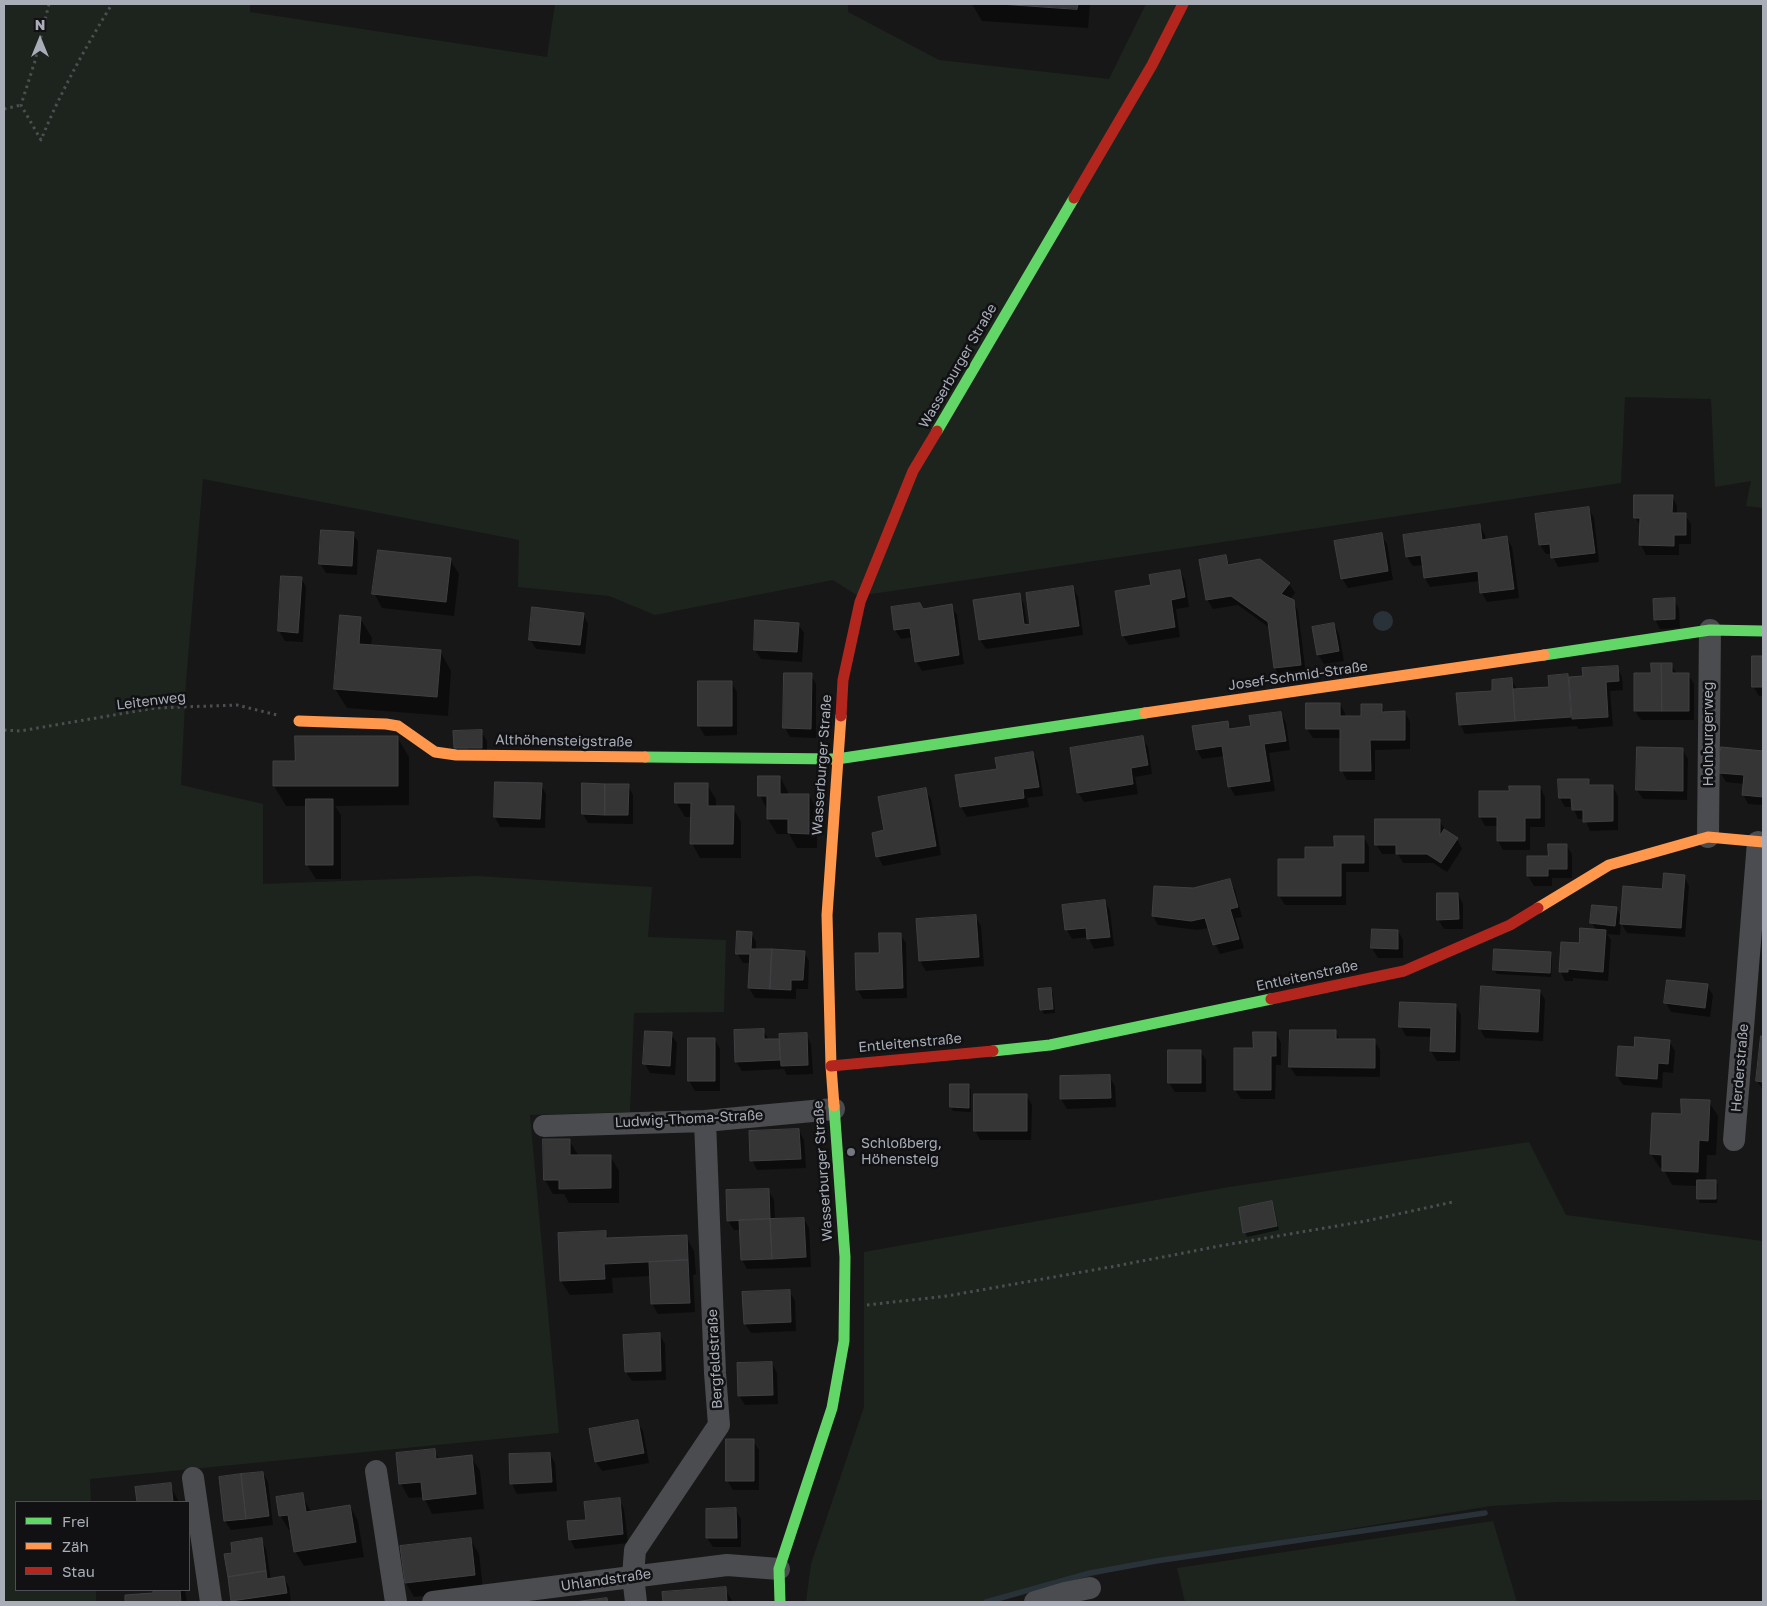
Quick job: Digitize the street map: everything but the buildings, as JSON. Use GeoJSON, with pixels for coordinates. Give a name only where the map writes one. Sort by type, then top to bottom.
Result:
{"type":"FeatureCollection","features":[{"type":"Feature","properties":{"kind":"street","name":"Wasserburger Straße"},"geometry":{"type":"LineString","coordinates":[[780,1602],[779,1569],[832,1408],[844,1341],[844,1257],[831,1066],[827,914],[843,680],[860,602],[914,472],[1152,65],[1183,4]]}},
{"type":"Feature","properties":{"kind":"street","name":"Josef-Schmid-Straße"},"geometry":{"type":"LineString","coordinates":[[837,759],[1710,630],[1763,631]]}},
{"type":"Feature","properties":{"kind":"street","name":"Holnburgerweg"},"geometry":{"type":"LineString","coordinates":[[1708,837],[1710,630]]}},
{"type":"Feature","properties":{"kind":"street","name":"Althöhensteigstraße"},"geometry":{"type":"LineString","coordinates":[[299,721],[398,726],[435,752],[456,755],[837,759]]}},
{"type":"Feature","properties":{"kind":"street","name":"Entleitenstraße"},"geometry":{"type":"LineString","coordinates":[[831,1066],[1050,1045],[1404,971],[1510,925],[1609,865],[1708,837],[1760,842]]}},
{"type":"Feature","properties":{"kind":"street","name":"Herderstraße"},"geometry":{"type":"LineString","coordinates":[[1734,1140],[1755,999],[1760,842]]}},
{"type":"Feature","properties":{"kind":"street","name":"Ludwig-Thoma-Straße"},"geometry":{"type":"LineString","coordinates":[[544,1126],[705,1121],[834,1109]]}},
{"type":"Feature","properties":{"kind":"street","name":"Bergfeldstraße"},"geometry":{"type":"LineString","coordinates":[[636,1602],[633,1576],[635,1550],[719,1425],[715,1373],[705,1121]]}},
{"type":"Feature","properties":{"kind":"street"},"geometry":{"type":"LineString","coordinates":[[376,1471],[396,1602]]}},
{"type":"Feature","properties":{"kind":"street"},"geometry":{"type":"LineString","coordinates":[[194,1478],[211,1602]]}},
{"type":"Feature","properties":{"kind":"street","name":"Uhlandstraße"},"geometry":{"type":"LineString","coordinates":[[433,1602],[727,1564],[779,1569]]}},
{"type":"Feature","properties":{"kind":"street"},"geometry":{"type":"LineString","coordinates":[[1035,1602],[1090,1588]]}},
{"type":"Feature","properties":{"kind":"path"},"geometry":{"type":"LineString","coordinates":[[49,4],[21,105],[41,140],[54,108],[89,42],[112,4]]}},
{"type":"Feature","properties":{"kind":"path"},"geometry":{"type":"LineString","coordinates":[[4,109],[21,105]]}},
{"type":"Feature","properties":{"kind":"path","name":"Leitenweg"},"geometry":{"type":"LineString","coordinates":[[4,730],[29,730],[155,708],[237,705],[299,721]]}},
{"type":"Feature","properties":{"kind":"path"},"geometry":{"type":"LineString","coordinates":[[844,1308],[947,1296],[1366,1221],[1453,1202]]}},
{"type":"Feature","properties":{"kind":"shaded area"},"geometry":{"type":"Polygon","coordinates":[[[4,4],[250,4],[250,12],[547,57],[555,4],[848,4],[848,12],[939,60],[1109,79],[1146,4],[1763,4],[1763,508],[1746,506],[1751,481],[1715,487],[1711,399],[1625,397],[1621,483],[858,596],[833,580],[655,615],[609,596],[518,587],[519,540],[203,479],[186,681],[181,785],[263,804],[263,884],[477,876],[652,887],[648,937],[726,940],[724,1012],[634,1013],[630,1112],[530,1115],[559,1433],[90,1479],[91,1501],[15,1501],[15,1591],[96,1591],[96,1602],[4,1602],[4,4]]]}},
{"type":"Feature","properties":{"kind":"shaded area"},"geometry":{"type":"Polygon","coordinates":[[[1379,611],[1387,611],[1393,617],[1393,625],[1387,631],[1379,631],[1373,625],[1373,617],[1379,611]]]}},
{"type":"Feature","properties":{"kind":"shaded area"},"geometry":{"type":"Polygon","coordinates":[[[1529,1142],[1566,1215],[1763,1241],[1763,1500],[1559,1502],[1491,1506],[1171,1558],[980,1602],[806,1602],[811,1564],[864,1407],[864,1252],[1229,1187],[1529,1142]]]}},
{"type":"Feature","properties":{"kind":"shaded area"},"geometry":{"type":"Polygon","coordinates":[[[1493,1521],[1517,1602],[1185,1602],[1177,1568],[1493,1521]]]}},
{"type":"Feature","properties":{"kind":"waterway"},"geometry":{"type":"LineString","coordinates":[[986,1602],[1090,1573],[1156,1561],[1485,1513]]}},
{"type":"Feature","properties":{"kind":"traffic: fast"},"geometry":{"type":"LineString","coordinates":[[937,431],[1074,198]]}},
{"type":"Feature","properties":{"kind":"traffic: fast"},"geometry":{"type":"LineString","coordinates":[[1544,655],[1710,630],[1763,631]]}},
{"type":"Feature","properties":{"kind":"traffic: fast"},"geometry":{"type":"LineString","coordinates":[[645,757],[837,759],[1145,713]]}},
{"type":"Feature","properties":{"kind":"traffic: fast"},"geometry":{"type":"LineString","coordinates":[[993,1051],[1050,1045],[1271,999]]}},
{"type":"Feature","properties":{"kind":"traffic: fast"},"geometry":{"type":"LineString","coordinates":[[780,1602],[779,1569],[832,1408],[844,1341],[845,1257],[834,1106]]}},
{"type":"Feature","properties":{"kind":"traffic: slow"},"geometry":{"type":"LineString","coordinates":[[1145,713],[1544,655]]}},
{"type":"Feature","properties":{"kind":"traffic: slow"},"geometry":{"type":"LineString","coordinates":[[834,1106],[831,1066],[827,915],[841,716]]}},
{"type":"Feature","properties":{"kind":"traffic: slow"},"geometry":{"type":"LineString","coordinates":[[299,721],[398,726],[435,752],[456,755],[645,757]]}},
{"type":"Feature","properties":{"kind":"traffic: slow"},"geometry":{"type":"LineString","coordinates":[[1538,908],[1609,865],[1708,837],[1763,842]]}},
{"type":"Feature","properties":{"kind":"traffic: jam"},"geometry":{"type":"LineString","coordinates":[[1074,198],[1152,65],[1183,4]]}},
{"type":"Feature","properties":{"kind":"traffic: jam"},"geometry":{"type":"LineString","coordinates":[[841,716],[843,680],[860,602],[913,471],[937,431]]}},
{"type":"Feature","properties":{"kind":"traffic: jam"},"geometry":{"type":"LineString","coordinates":[[1271,999],[1404,971],[1510,925],[1538,908]]}},
{"type":"Feature","properties":{"kind":"traffic: jam"},"geometry":{"type":"LineString","coordinates":[[831,1066],[993,1051]]}},
{"type":"Feature","properties":{"kind":"place","name":"Schloßberg, Höhensteig"},"geometry":{"type":"Point","coordinates":[851,1152]}}]}
